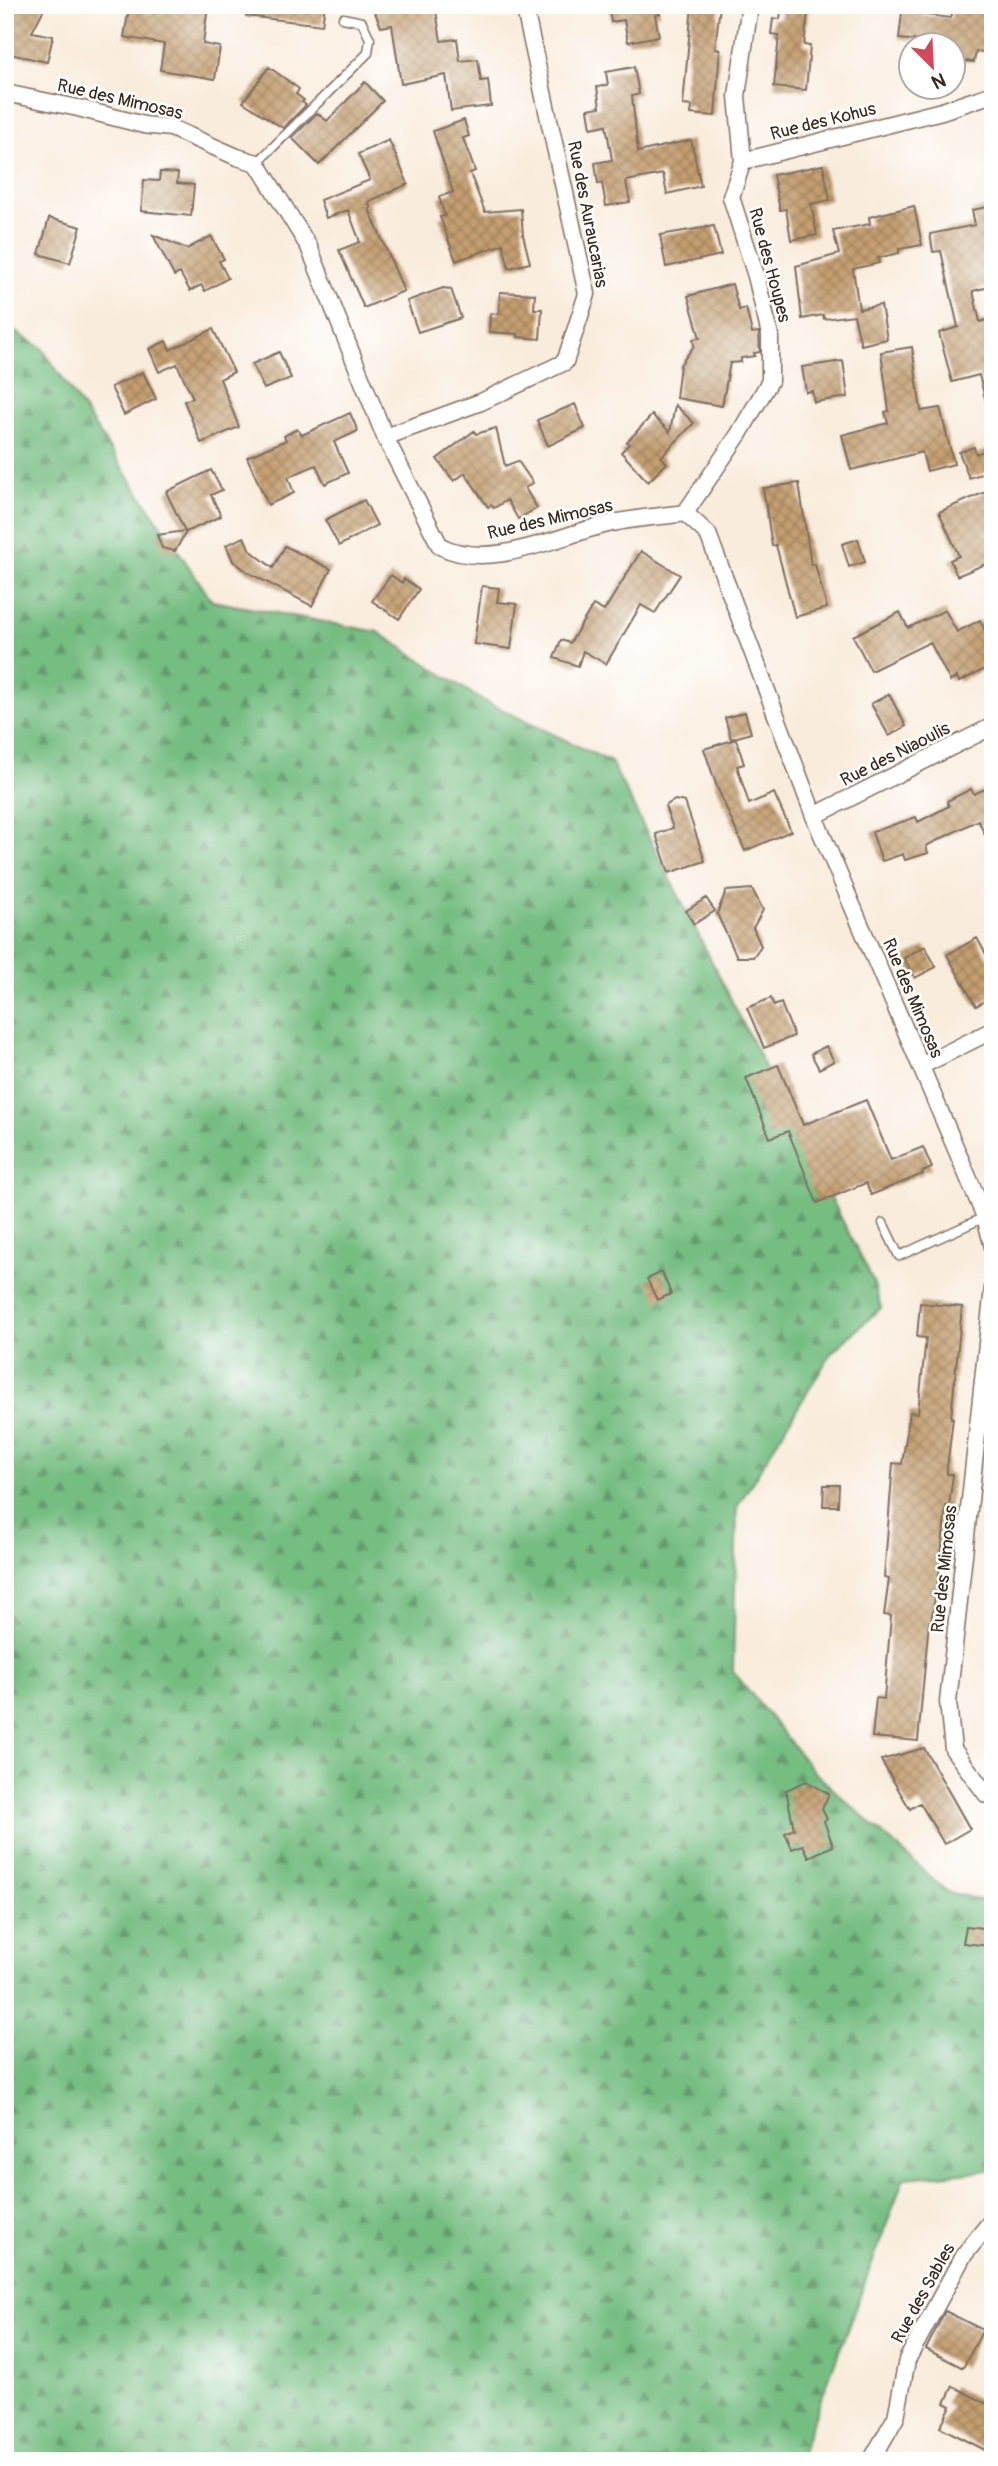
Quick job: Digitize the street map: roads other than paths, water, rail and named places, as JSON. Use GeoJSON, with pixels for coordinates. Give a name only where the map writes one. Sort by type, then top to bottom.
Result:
{"type":"FeatureCollection","features":[{"type":"Feature","properties":{"kind":"street","name":"Rue des Auraucarias"},"geometry":{"type":"LineString","coordinates":[[385,437],[481,402],[565,362],[587,294],[524,5]]}},
{"type":"Feature","properties":{"kind":"street","name":"Rue des Houpes"},"geometry":{"type":"LineString","coordinates":[[685,513],[739,434],[770,381],[769,335],[756,276],[731,197],[743,161],[737,96],[750,5]]}},
{"type":"Feature","properties":{"kind":"street","name":"Rue des Mimosas"},"geometry":{"type":"LineString","coordinates":[[5,93],[144,125],[171,128],[257,163],[309,247],[385,437],[440,546],[454,553],[471,556],[506,552],[604,525],[685,513],[708,534],[814,816],[985,1217],[993,1247]]}},
{"type":"Feature","properties":{"kind":"street","name":"Rue des Kohus"},"geometry":{"type":"LineString","coordinates":[[743,161],[942,111],[993,94]]}},
{"type":"Feature","properties":{"kind":"street","name":"Rue des Niaoulis"},"geometry":{"type":"LineString","coordinates":[[814,816],[993,726]]}},
{"type":"Feature","properties":{"kind":"street"},"geometry":{"type":"LineString","coordinates":[[921,1066],[993,1030]]}},
{"type":"Feature","properties":{"kind":"street","name":"Rue des Mimosas"},"geometry":{"type":"LineString","coordinates":[[993,1288],[948,1702],[953,1749],[986,1794],[993,1798]]}},
{"type":"Feature","properties":{"kind":"street","name":"Rue des Sables"},"geometry":{"type":"LineString","coordinates":[[870,2461],[896,2417],[907,2360],[963,2256],[988,2225]]}},
{"type":"Feature","properties":{"kind":"lane"},"geometry":{"type":"LineString","coordinates":[[257,163],[369,53],[370,39],[362,22],[343,18]]}},
{"type":"Feature","properties":{"kind":"lane"},"geometry":{"type":"LineString","coordinates":[[883,1223],[899,1256],[985,1217]]}}]}
